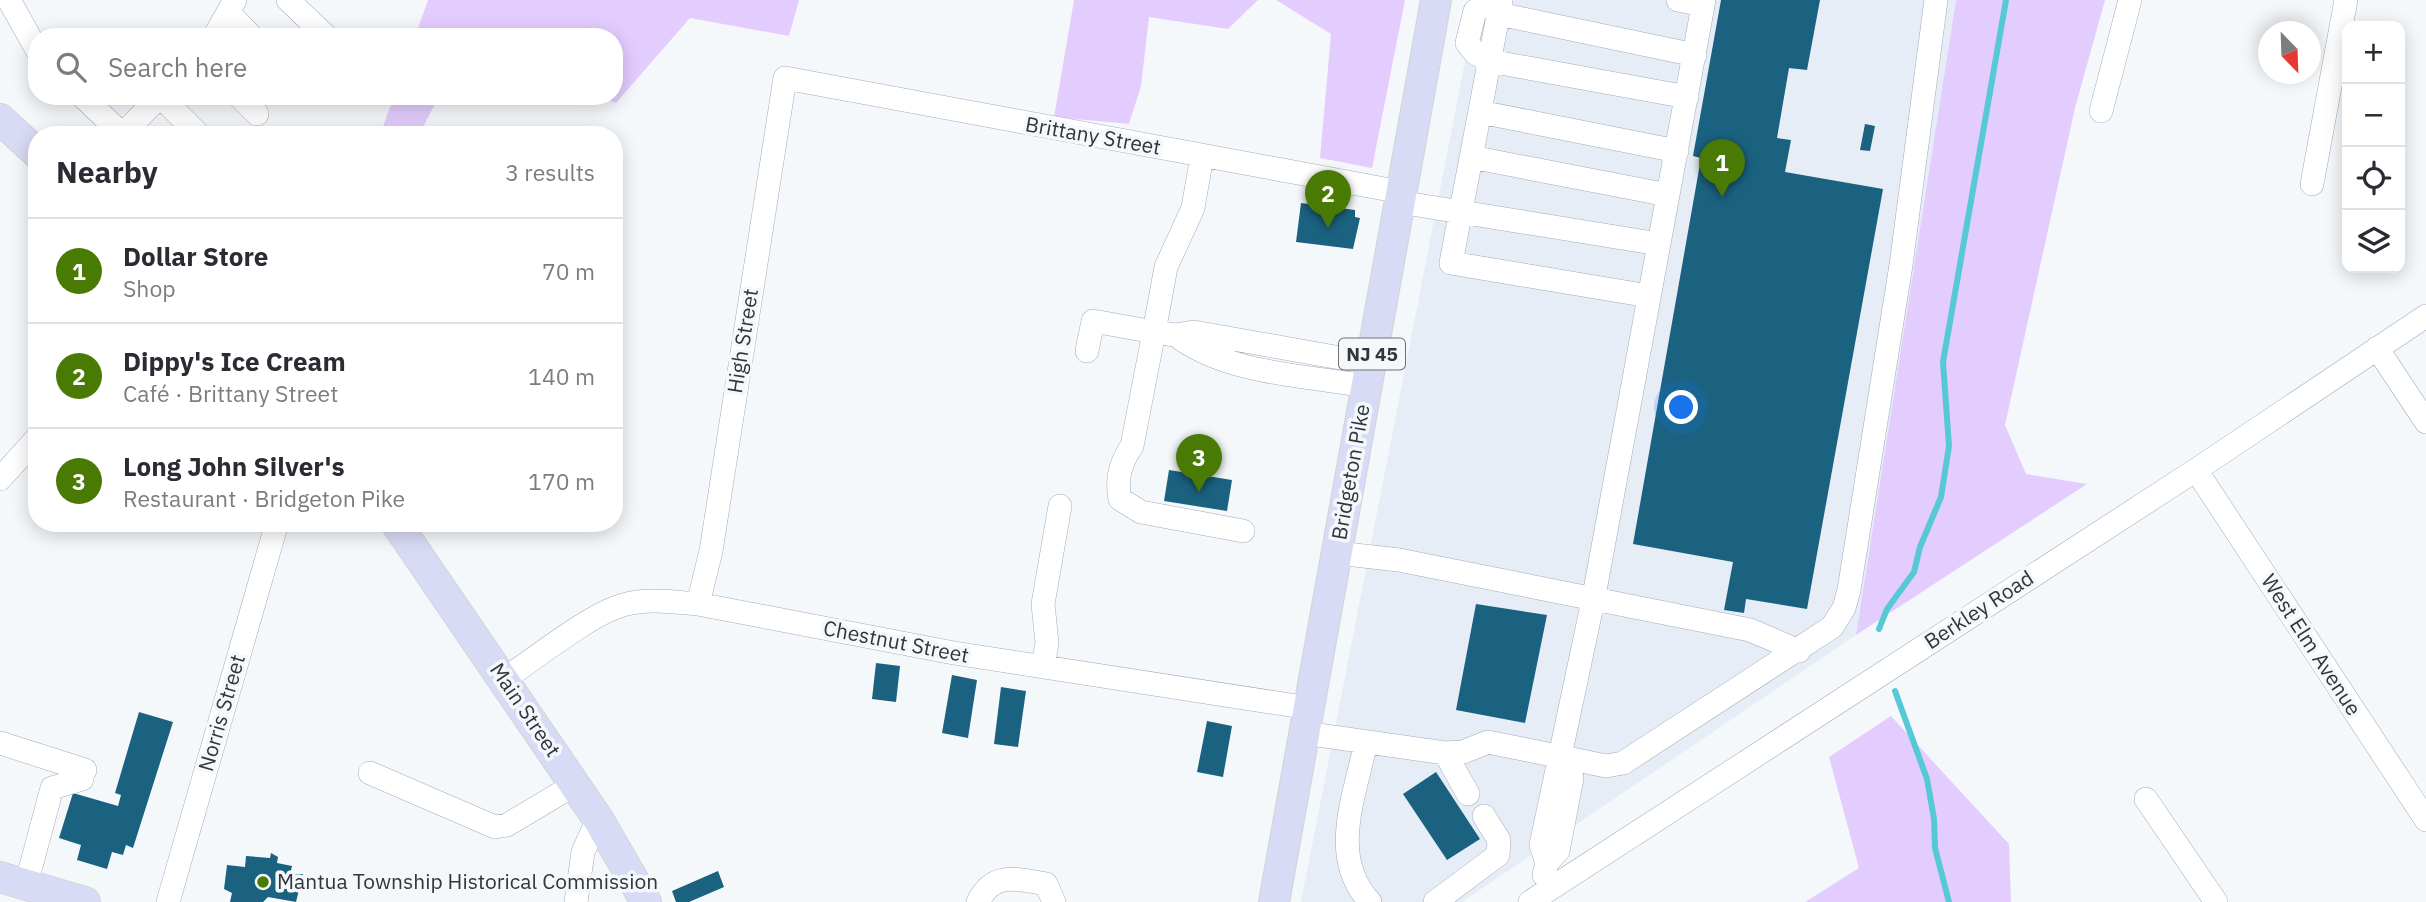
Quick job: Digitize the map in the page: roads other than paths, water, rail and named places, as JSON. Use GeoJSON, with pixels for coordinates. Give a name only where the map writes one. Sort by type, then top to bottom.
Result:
{"type":"FeatureCollection","features":[{"type":"Feature","properties":{"kind":"main road","name":"Bridgeton Pike"},"geometry":{"type":"LineString","coordinates":[[1274,902],[1436,0]]}},
{"type":"Feature","properties":{"kind":"main road"},"geometry":{"type":"LineString","coordinates":[[0,119],[28,145]]}},
{"type":"Feature","properties":{"kind":"main road","name":"Main Street"},"geometry":{"type":"LineString","coordinates":[[402,532],[575,785],[646,902]]}},
{"type":"Feature","properties":{"kind":"main road"},"geometry":{"type":"LineString","coordinates":[[13,881],[85,902]]}},
{"type":"Feature","properties":{"kind":"street"},"geometry":{"type":"LineString","coordinates":[[9,0],[28,34]]}},
{"type":"Feature","properties":{"kind":"street"},"geometry":{"type":"LineString","coordinates":[[288,0],[318,28]]}},
{"type":"Feature","properties":{"kind":"street"},"geometry":{"type":"LineString","coordinates":[[1534,899],[1547,863],[1541,845],[1555,769],[1562,757],[1593,601],[1695,55],[1703,3],[1678,0]]}},
{"type":"Feature","properties":{"kind":"street","name":"Chestnut Street"},"geometry":{"type":"LineString","coordinates":[[504,678],[622,605],[657,601],[698,604],[954,653],[1043,667],[1306,720],[1366,743],[1445,753],[1463,752],[1488,743],[1606,766],[1623,763],[1799,651],[1832,627],[1844,608],[1901,265],[1936,0]]}},
{"type":"Feature","properties":{"kind":"street"},"geometry":{"type":"LineString","coordinates":[[2101,111],[2130,0]]}},
{"type":"Feature","properties":{"kind":"street"},"geometry":{"type":"LineString","coordinates":[[2312,184],[2346,0]]}},
{"type":"Feature","properties":{"kind":"street"},"geometry":{"type":"LineString","coordinates":[[1649,296],[1451,263],[1490,61],[1497,5],[1695,55]]}},
{"type":"Feature","properties":{"kind":"street"},"geometry":{"type":"LineString","coordinates":[[219,28],[232,6],[246,28]]}},
{"type":"Feature","properties":{"kind":"street"},"geometry":{"type":"LineString","coordinates":[[1490,61],[1687,97]]}},
{"type":"Feature","properties":{"kind":"street","name":"Brittany Street"},"geometry":{"type":"LineString","coordinates":[[785,78],[1202,156],[1461,212],[1659,244]]}},
{"type":"Feature","properties":{"kind":"street","name":"High Street"},"geometry":{"type":"LineString","coordinates":[[698,604],[711,551],[785,78]]}},
{"type":"Feature","properties":{"kind":"street"},"geometry":{"type":"LineString","coordinates":[[91,105],[114,126]]}},
{"type":"Feature","properties":{"kind":"street"},"geometry":{"type":"LineString","coordinates":[[132,126],[151,105]]}},
{"type":"Feature","properties":{"kind":"street"},"geometry":{"type":"LineString","coordinates":[[169,105],[190,126]]}},
{"type":"Feature","properties":{"kind":"street"},"geometry":{"type":"LineString","coordinates":[[248,105],[257,114]]}},
{"type":"Feature","properties":{"kind":"street"},"geometry":{"type":"LineString","coordinates":[[1480,111],[1676,151]]}},
{"type":"Feature","properties":{"kind":"street"},"geometry":{"type":"LineString","coordinates":[[1202,156],[1191,217],[1166,267],[1165,334],[1133,438],[1122,460],[1117,486],[1120,499],[1130,508],[1244,526]]}},
{"type":"Feature","properties":{"kind":"street"},"geometry":{"type":"LineString","coordinates":[[1471,157],[1668,195]]}},
{"type":"Feature","properties":{"kind":"street","name":"Berkley Road"},"geometry":{"type":"LineString","coordinates":[[1534,899],[2196,470],[2426,316]]}},
{"type":"Feature","properties":{"kind":"street"},"geometry":{"type":"LineString","coordinates":[[1087,351],[1093,321],[1165,334],[1255,367],[1366,386]]}},
{"type":"Feature","properties":{"kind":"street"},"geometry":{"type":"LineString","coordinates":[[1165,334],[1194,332],[1346,359],[1374,346]]}},
{"type":"Feature","properties":{"kind":"street"},"geometry":{"type":"LineString","coordinates":[[2377,348],[2426,422]]}},
{"type":"Feature","properties":{"kind":"street"},"geometry":{"type":"LineString","coordinates":[[0,479],[28,448]]}},
{"type":"Feature","properties":{"kind":"street","name":"West Elm Avenue"},"geometry":{"type":"LineString","coordinates":[[2196,470],[2426,820]]}},
{"type":"Feature","properties":{"kind":"street"},"geometry":{"type":"LineString","coordinates":[[1043,667],[1047,643],[1043,604],[1060,506]]}},
{"type":"Feature","properties":{"kind":"street","name":"Norris Street"},"geometry":{"type":"LineString","coordinates":[[168,902],[274,532]]}},
{"type":"Feature","properties":{"kind":"street"},"geometry":{"type":"LineString","coordinates":[[1336,553],[1399,560],[1593,601],[1750,630],[1799,651]]}},
{"type":"Feature","properties":{"kind":"street"},"geometry":{"type":"LineString","coordinates":[[0,743],[84,775],[52,788],[13,881]]}},
{"type":"Feature","properties":{"kind":"street"},"geometry":{"type":"LineString","coordinates":[[1366,743],[1347,831],[1346,856],[1349,872],[1370,902]]}},
{"type":"Feature","properties":{"kind":"street"},"geometry":{"type":"LineString","coordinates":[[1445,753],[1468,794]]}},
{"type":"Feature","properties":{"kind":"street"},"geometry":{"type":"LineString","coordinates":[[370,773],[495,827],[507,825],[575,785]]}},
{"type":"Feature","properties":{"kind":"street"},"geometry":{"type":"LineString","coordinates":[[2146,799],[2216,902]]}},
{"type":"Feature","properties":{"kind":"street"},"geometry":{"type":"LineString","coordinates":[[1435,902],[1498,855],[1499,840],[1484,816]]}},
{"type":"Feature","properties":{"kind":"street"},"geometry":{"type":"LineString","coordinates":[[576,902],[583,852],[597,819]]}},
{"type":"Feature","properties":{"kind":"street"},"geometry":{"type":"LineString","coordinates":[[978,902],[988,886],[996,880],[1009,877],[1046,884],[1054,902]]}},
{"type":"Feature","properties":{"kind":"waterway"},"geometry":{"type":"LineString","coordinates":[[1879,629],[1887,609],[1914,572],[1920,547],[1941,497],[1949,446],[1943,362],[2006,0]]}},
{"type":"Feature","properties":{"kind":"waterway"},"geometry":{"type":"LineString","coordinates":[[1895,691],[1927,779],[1934,819],[1935,848],[1949,902]]}},
{"type":"Feature","properties":{"kind":"place","name":"Dollar Store"},"geometry":{"type":"Point","coordinates":[1722,197]}},
{"type":"Feature","properties":{"kind":"place","name":"Dippy's Ice Cream"},"geometry":{"type":"Point","coordinates":[1328,228]}},
{"type":"Feature","properties":{"kind":"place","name":"Long John Silver's"},"geometry":{"type":"Point","coordinates":[1199,492]}},
{"type":"Feature","properties":{"kind":"place","name":"Mantua Township Historical Commission"},"geometry":{"type":"Point","coordinates":[263,882]}}]}
